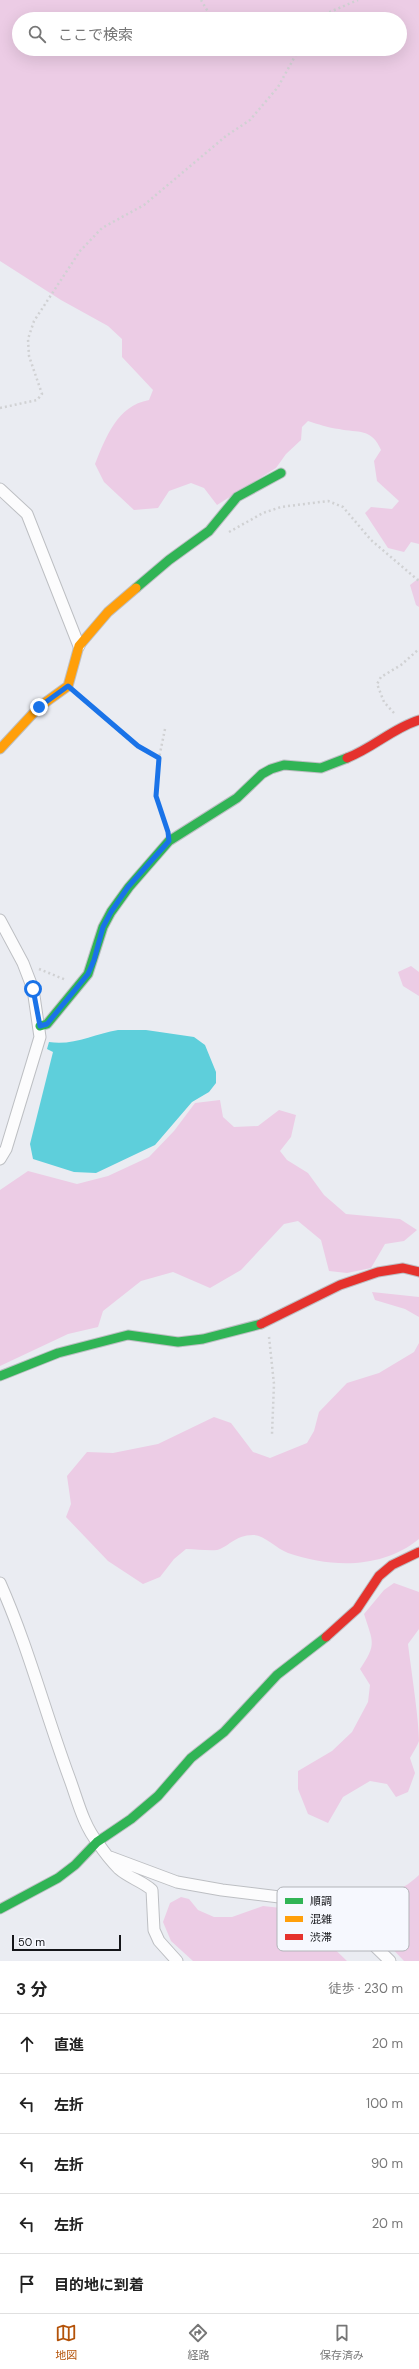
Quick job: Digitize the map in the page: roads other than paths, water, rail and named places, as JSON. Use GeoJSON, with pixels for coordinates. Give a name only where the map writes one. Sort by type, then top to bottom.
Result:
{"type":"FeatureCollection","features":[{"type":"Feature","properties":{"kind":"street"},"geometry":{"type":"LineString","coordinates":[[0,749],[39,707],[68,686],[79,646],[108,612],[169,560],[209,530],[237,497],[281,473]]}},
{"type":"Feature","properties":{"kind":"street"},"geometry":{"type":"LineString","coordinates":[[0,489],[27,514],[79,646]]}},
{"type":"Feature","properties":{"kind":"street"},"geometry":{"type":"LineString","coordinates":[[40,1026],[47,1024],[88,974],[94,960],[103,927],[111,912],[128,887],[169,841],[237,798],[262,774],[271,769],[284,765],[321,768],[362,752],[403,725],[419,720]]}},
{"type":"Feature","properties":{"kind":"street"},"geometry":{"type":"LineString","coordinates":[[0,920],[23,963],[33,989],[40,1026],[40,1037],[6,1149],[0,1159]]}},
{"type":"Feature","properties":{"kind":"street"},"geometry":{"type":"LineString","coordinates":[[0,1376],[58,1353],[128,1335],[147,1336],[178,1342],[203,1339],[266,1323],[307,1300],[340,1285],[378,1272],[403,1268],[419,1272]]}},
{"type":"Feature","properties":{"kind":"street"},"geometry":{"type":"LineString","coordinates":[[0,1909],[58,1878],[75,1865],[97,1842],[131,1819],[158,1796],[186,1763],[224,1732],[277,1675],[336,1629],[357,1609],[380,1576],[392,1565],[419,1552]]}},
{"type":"Feature","properties":{"kind":"street"},"geometry":{"type":"LineString","coordinates":[[0,1583],[28,1654],[82,1810],[97,1842],[120,1869],[142,1881],[152,1890],[154,1930],[159,1940],[177,1961]]}},
{"type":"Feature","properties":{"kind":"street"},"geometry":{"type":"LineString","coordinates":[[110,1857],[177,1882],[222,1890],[277,1897]]}},
{"type":"Feature","properties":{"kind":"street"},"geometry":{"type":"LineString","coordinates":[[380,1951],[390,1961]]}},
{"type":"Feature","properties":{"kind":"water"},"geometry":{"type":"Polygon","coordinates":[[[118,1030],[146,1030],[194,1037],[205,1045],[216,1072],[216,1083],[209,1092],[192,1102],[155,1145],[96,1173],[74,1172],[33,1159],[30,1144],[53,1052],[47,1049],[49,1042],[58,1043],[75,1041],[118,1030]]]}}]}
